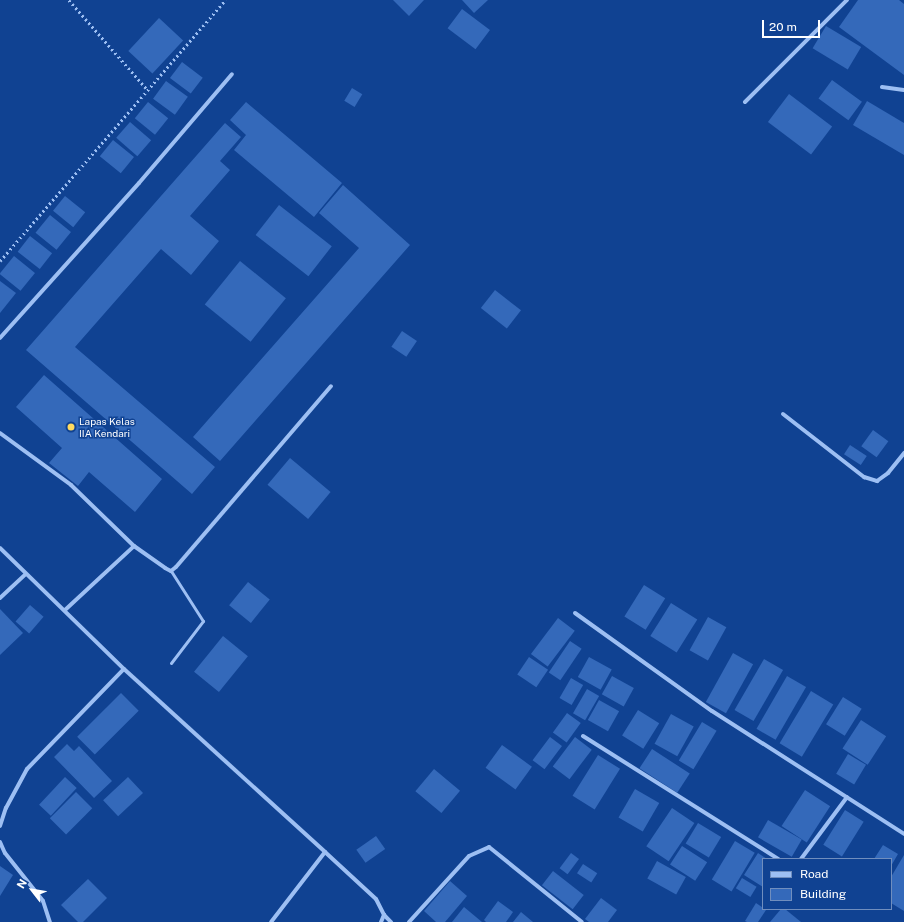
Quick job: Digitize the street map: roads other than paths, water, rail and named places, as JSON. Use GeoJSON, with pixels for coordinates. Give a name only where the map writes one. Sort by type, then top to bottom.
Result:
{"type":"FeatureCollection","features":[{"type":"Feature","properties":{"kind":"street"},"geometry":{"type":"LineString","coordinates":[[745,102],[847,0]]}},
{"type":"Feature","properties":{"kind":"street"},"geometry":{"type":"LineString","coordinates":[[0,338],[139,183],[232,74]]}},
{"type":"Feature","properties":{"kind":"street"},"geometry":{"type":"LineString","coordinates":[[882,87],[904,90]]}},
{"type":"Feature","properties":{"kind":"street"},"geometry":{"type":"LineString","coordinates":[[0,433],[71,485],[134,546],[171,571],[332,386]]}},
{"type":"Feature","properties":{"kind":"street"},"geometry":{"type":"LineString","coordinates":[[783,414],[864,477],[877,480],[888,473],[904,453]]}},
{"type":"Feature","properties":{"kind":"street"},"geometry":{"type":"LineString","coordinates":[[66,610],[134,546]]}},
{"type":"Feature","properties":{"kind":"street"},"geometry":{"type":"LineString","coordinates":[[0,548],[66,610],[124,669],[376,899],[384,915],[391,922]]}},
{"type":"Feature","properties":{"kind":"street"},"geometry":{"type":"LineString","coordinates":[[0,598],[26,574]]}},
{"type":"Feature","properties":{"kind":"street"},"geometry":{"type":"LineString","coordinates":[[575,613],[712,711],[904,834]]}},
{"type":"Feature","properties":{"kind":"street"},"geometry":{"type":"LineString","coordinates":[[0,826],[6,808],[27,769],[124,669]]}},
{"type":"Feature","properties":{"kind":"street"},"geometry":{"type":"LineString","coordinates":[[583,736],[776,858]]}},
{"type":"Feature","properties":{"kind":"street"},"geometry":{"type":"LineString","coordinates":[[802,858],[846,797]]}},
{"type":"Feature","properties":{"kind":"street"},"geometry":{"type":"LineString","coordinates":[[0,842],[10,859],[43,901],[50,922]]}},
{"type":"Feature","properties":{"kind":"street"},"geometry":{"type":"LineString","coordinates":[[409,922],[469,856],[490,847],[582,922]]}},
{"type":"Feature","properties":{"kind":"street"},"geometry":{"type":"LineString","coordinates":[[271,922],[326,852]]}},
{"type":"Feature","properties":{"kind":"street"},"geometry":{"type":"LineString","coordinates":[[381,922],[384,915]]}},
{"type":"Feature","properties":{"kind":"lane"},"geometry":{"type":"LineString","coordinates":[[171,571],[203,621],[171,663]]}},
{"type":"Feature","properties":{"kind":"place","name":"Lapas Kelas IIA Kendari"},"geometry":{"type":"Point","coordinates":[71,427]}}]}
